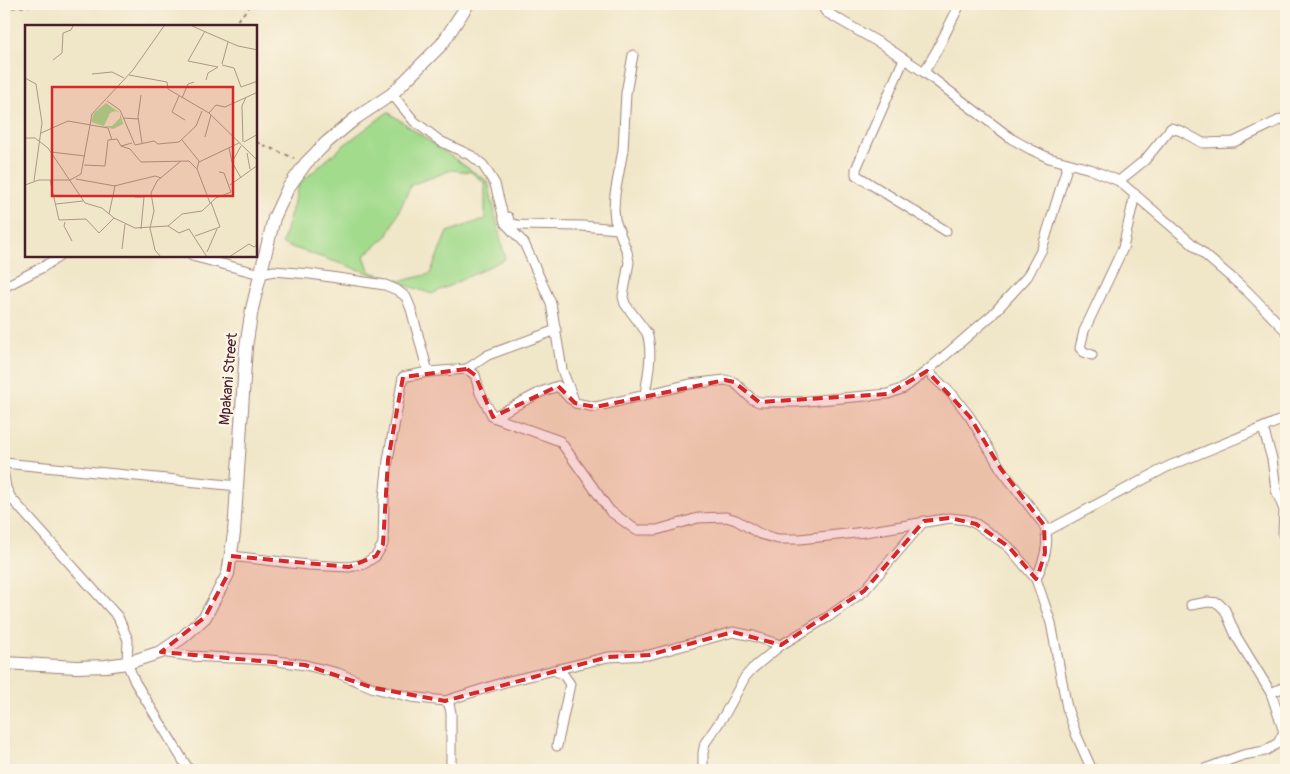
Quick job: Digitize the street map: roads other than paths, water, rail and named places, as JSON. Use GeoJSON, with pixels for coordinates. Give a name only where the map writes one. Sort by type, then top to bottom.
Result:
{"type":"FeatureCollection","features":[{"type":"Feature","properties":{"kind":"street","name":"Mpakani Street"},"geometry":{"type":"LineString","coordinates":[[4,663],[77,667],[127,663],[161,652],[183,638],[204,617],[228,574],[238,486],[246,348],[260,274],[274,218],[288,188],[306,163],[334,136],[392,94],[442,44],[468,4]]}},
{"type":"Feature","properties":{"kind":"street"},"geometry":{"type":"LineString","coordinates":[[821,4],[826,12],[924,72],[1012,138],[1049,158],[1090,169],[1119,181],[1247,291],[1286,332]]}},
{"type":"Feature","properties":{"kind":"street"},"geometry":{"type":"LineString","coordinates":[[924,72],[938,50],[960,4]]}},
{"type":"Feature","properties":{"kind":"street"},"geometry":{"type":"LineString","coordinates":[[633,54],[626,93],[623,150],[614,209],[618,228],[627,252],[628,262],[623,297],[624,304],[649,338],[649,360],[645,394]]}},
{"type":"Feature","properties":{"kind":"street"},"geometry":{"type":"LineString","coordinates":[[904,59],[856,169],[856,175],[946,231]]}},
{"type":"Feature","properties":{"kind":"street"},"geometry":{"type":"LineString","coordinates":[[392,94],[414,121],[440,141],[472,156],[484,164],[495,184],[505,223],[524,243],[551,303],[562,370],[575,404]]}},
{"type":"Feature","properties":{"kind":"street"},"geometry":{"type":"LineString","coordinates":[[1119,181],[1145,160],[1171,128],[1181,131],[1203,144],[1234,142],[1286,116]]}},
{"type":"Feature","properties":{"kind":"street"},"geometry":{"type":"LineString","coordinates":[[483,158],[499,181],[510,223],[618,228]]}},
{"type":"Feature","properties":{"kind":"street"},"geometry":{"type":"LineString","coordinates":[[493,417],[541,392],[558,386],[575,404],[594,408],[690,384],[725,380],[734,382],[759,402],[796,402],[888,394],[904,388],[927,371],[992,315],[1027,277],[1042,249],[1068,164]]}},
{"type":"Feature","properties":{"kind":"street"},"geometry":{"type":"LineString","coordinates":[[1092,355],[1080,348],[1084,331],[1123,248],[1135,194]]}},
{"type":"Feature","properties":{"kind":"street"},"geometry":{"type":"LineString","coordinates":[[4,287],[57,258]]}},
{"type":"Feature","properties":{"kind":"street"},"geometry":{"type":"LineString","coordinates":[[200,258],[260,274],[274,271],[310,274],[385,285],[397,290],[406,297],[411,309],[428,372]]}},
{"type":"Feature","properties":{"kind":"street"},"geometry":{"type":"LineString","coordinates":[[231,556],[308,565],[349,567],[364,564],[376,556],[383,544],[384,499],[388,460],[403,378],[428,372],[467,369],[488,355],[556,330]]}},
{"type":"Feature","properties":{"kind":"street"},"geometry":{"type":"LineString","coordinates":[[467,369],[475,375],[480,393],[493,417],[560,441],[610,511],[636,530],[657,530],[698,518],[726,516],[760,534],[778,539],[800,539],[865,532],[950,518],[967,520],[976,524],[1009,548],[1036,579],[1052,623],[1067,708],[1092,770]]}},
{"type":"Feature","properties":{"kind":"street"},"geometry":{"type":"LineString","coordinates":[[927,371],[953,395],[970,417],[1001,469],[1032,508],[1047,531],[1045,553],[1036,579]]}},
{"type":"Feature","properties":{"kind":"street"},"geometry":{"type":"LineString","coordinates":[[1047,531],[1167,467],[1286,418]]}},
{"type":"Feature","properties":{"kind":"street"},"geometry":{"type":"LineString","coordinates":[[1263,428],[1272,458],[1276,490],[1284,510],[1285,535]]}},
{"type":"Feature","properties":{"kind":"street"},"geometry":{"type":"LineString","coordinates":[[4,463],[238,486]]}},
{"type":"Feature","properties":{"kind":"street"},"geometry":{"type":"LineString","coordinates":[[4,475],[6,488],[11,498],[118,617],[128,640],[127,663],[140,691],[189,770]]}},
{"type":"Feature","properties":{"kind":"street"},"geometry":{"type":"LineString","coordinates":[[703,770],[705,743],[725,714],[745,677],[764,658],[781,645],[828,617],[864,591],[924,522]]}},
{"type":"Feature","properties":{"kind":"street"},"geometry":{"type":"LineString","coordinates":[[1191,605],[1208,602],[1218,603],[1225,610],[1236,636],[1271,693],[1284,732],[1278,743],[1265,751],[1243,756],[1202,770]]}},
{"type":"Feature","properties":{"kind":"street"},"geometry":{"type":"LineString","coordinates":[[161,652],[189,656],[271,660],[305,664],[338,673],[374,688],[411,697],[446,701],[497,684],[553,670],[608,657],[649,655],[733,632],[761,638],[781,645]]}},
{"type":"Feature","properties":{"kind":"street"},"geometry":{"type":"LineString","coordinates":[[553,670],[563,674],[570,684],[557,746]]}},
{"type":"Feature","properties":{"kind":"street"},"geometry":{"type":"LineString","coordinates":[[1271,693],[1286,686]]}},
{"type":"Feature","properties":{"kind":"street"},"geometry":{"type":"LineString","coordinates":[[446,701],[452,713],[451,770]]}}]}
